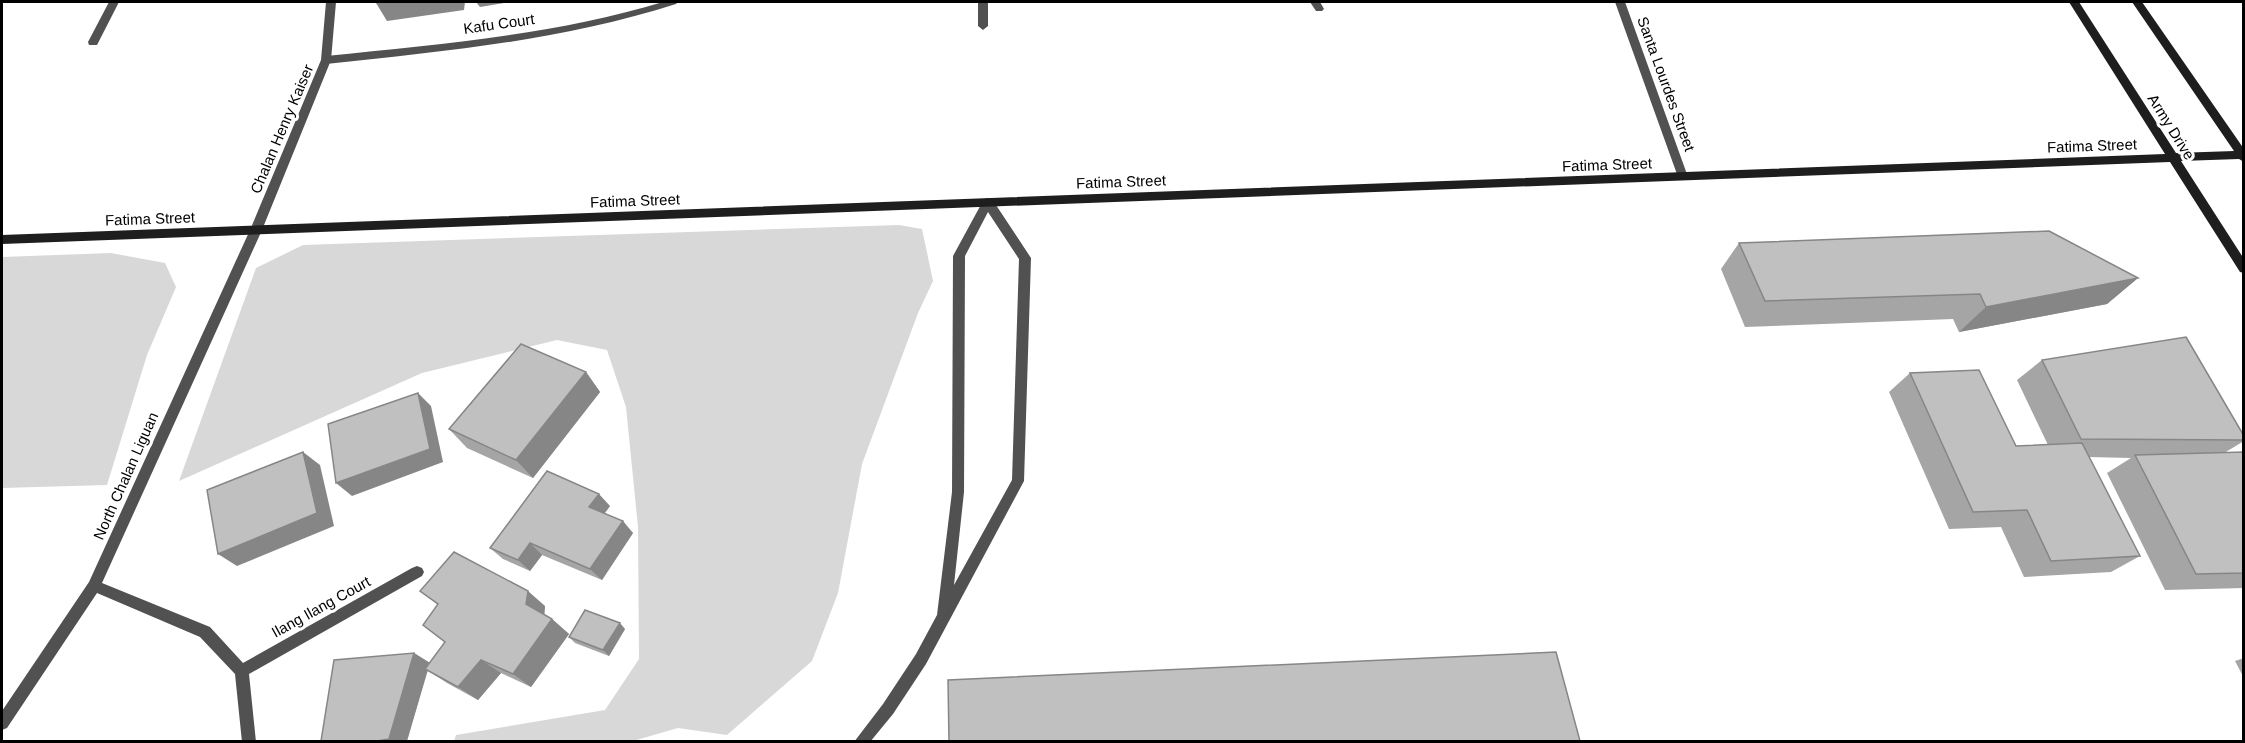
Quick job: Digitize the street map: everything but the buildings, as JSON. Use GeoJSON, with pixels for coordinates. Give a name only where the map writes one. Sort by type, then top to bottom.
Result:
{"type":"FeatureCollection","features":[{"type":"Feature","properties":{"kind":"main road","name":"Army Drive"},"geometry":{"type":"LineString","coordinates":[[2074,2],[2244,269]]}},
{"type":"Feature","properties":{"kind":"main road"},"geometry":{"type":"LineString","coordinates":[[2137,2],[2242,157]]}},
{"type":"Feature","properties":{"kind":"main road","name":"Fatima Street"},"geometry":{"type":"LineString","coordinates":[[2,240],[2242,157]]}},
{"type":"Feature","properties":{"kind":"street"},"geometry":{"type":"LineString","coordinates":[[93,42],[114,2]]}},
{"type":"Feature","properties":{"kind":"street","name":"Chalan Henry Kaiser"},"geometry":{"type":"LineString","coordinates":[[256,230],[326,60],[331,2]]}},
{"type":"Feature","properties":{"kind":"street","name":"Kafu Court"},"geometry":{"type":"LineString","coordinates":[[326,60],[522,38],[644,12],[673,2]]}},
{"type":"Feature","properties":{"kind":"street"},"geometry":{"type":"LineString","coordinates":[[983,2],[983,26]]}},
{"type":"Feature","properties":{"kind":"street","name":"Santa Lourdes Street"},"geometry":{"type":"LineString","coordinates":[[1620,2],[1683,177]]}},
{"type":"Feature","properties":{"kind":"street"},"geometry":{"type":"LineString","coordinates":[[861,741],[888,709],[921,659],[1018,481],[1025,258],[988,202],[959,256],[958,492],[944,615]]}},
{"type":"Feature","properties":{"kind":"street","name":"North Chalan Liguan"},"geometry":{"type":"LineString","coordinates":[[2,723],[94,586],[256,230]]}},
{"type":"Feature","properties":{"kind":"street","name":"Ilang Ilang Court"},"geometry":{"type":"LineString","coordinates":[[242,671],[417,572]]}},
{"type":"Feature","properties":{"kind":"street"},"geometry":{"type":"LineString","coordinates":[[94,586],[205,632],[242,671],[249,741]]}},
{"type":"Feature","properties":{"kind":"shaded area"},"geometry":{"type":"Polygon","coordinates":[[[899,225],[922,229],[933,281],[918,313],[862,464],[838,593],[812,661],[727,735],[678,728],[633,741],[454,741],[456,735],[605,710],[639,659],[638,527],[626,407],[607,350],[557,340],[422,373],[179,481],[256,268],[303,245],[899,225]]]}},
{"type":"Feature","properties":{"kind":"shaded area"},"geometry":{"type":"Polygon","coordinates":[[[111,253],[165,263],[176,287],[147,355],[107,485],[2,488],[2,257],[111,253]]]}}]}
